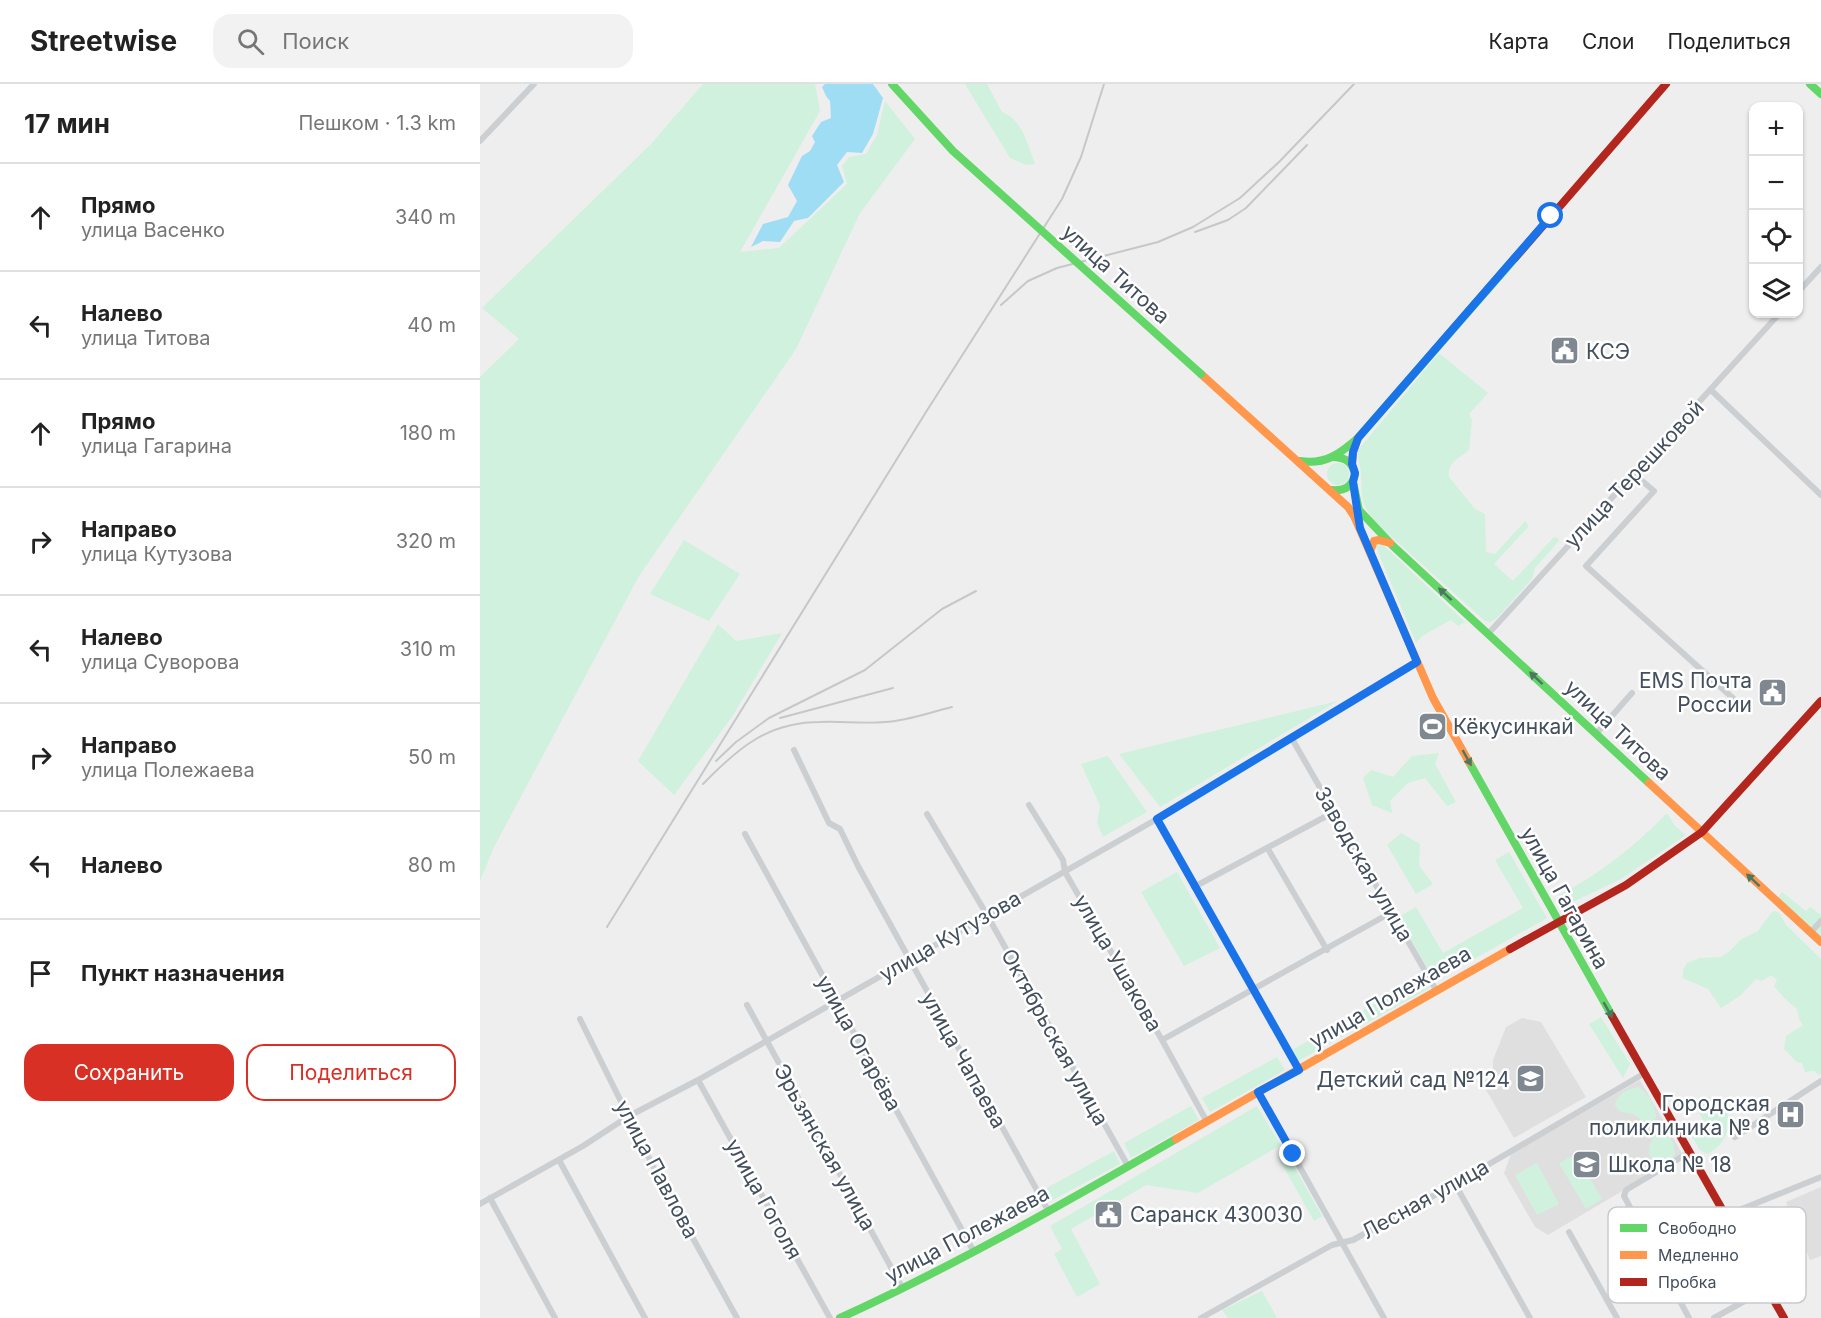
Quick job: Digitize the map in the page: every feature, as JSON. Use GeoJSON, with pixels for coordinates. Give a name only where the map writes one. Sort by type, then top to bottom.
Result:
{"type":"FeatureCollection","features":[{"type":"Feature","properties":{"kind":"main road","name":"улица Титова"},"geometry":{"type":"LineString","coordinates":[[892,84],[952,151],[1327,487]]}},
{"type":"Feature","properties":{"kind":"main road"},"geometry":{"type":"LineString","coordinates":[[1296,460],[1310,463],[1325,462],[1358,438],[1666,84]]}},
{"type":"Feature","properties":{"kind":"main road"},"geometry":{"type":"LineString","coordinates":[[1810,84],[1821,94]]}},
{"type":"Feature","properties":{"kind":"main road"},"geometry":{"type":"LineString","coordinates":[[1325,462],[1321,470],[1327,487],[1342,491],[1349,488],[1355,473],[1352,464],[1353,452],[1358,438]]}},
{"type":"Feature","properties":{"kind":"main road"},"geometry":{"type":"LineString","coordinates":[[1334,457],[1345,458],[1352,464]]}},
{"type":"Feature","properties":{"kind":"main road","name":"улица Титова"},"geometry":{"type":"LineString","coordinates":[[1353,482],[1357,503],[1365,517],[1391,543],[1821,942]]}},
{"type":"Feature","properties":{"kind":"main road","name":"улица Гагарина"},"geometry":{"type":"LineString","coordinates":[[1327,487],[1348,507],[1360,528],[1433,698],[1558,923],[1722,1207]]}},
{"type":"Feature","properties":{"kind":"main road"},"geometry":{"type":"LineString","coordinates":[[1357,503],[1360,528]]}},
{"type":"Feature","properties":{"kind":"main road"},"geometry":{"type":"LineString","coordinates":[[1370,552],[1374,541],[1391,543]]}},
{"type":"Feature","properties":{"kind":"main road","name":"улица Полежаева"},"geometry":{"type":"LineString","coordinates":[[840,1318],[903,1289],[1049,1212],[1436,990],[1626,885],[1702,832],[1821,701]]}},
{"type":"Feature","properties":{"kind":"main road","name":"улица Гагарина"},"geometry":{"type":"LineString","coordinates":[[1776,1303],[1784,1318]]}},
{"type":"Feature","properties":{"kind":"street"},"geometry":{"type":"LineString","coordinates":[[480,141],[534,84]]}},
{"type":"Feature","properties":{"kind":"street"},"geometry":{"type":"LineString","coordinates":[[1803,287],[1821,267]]}},
{"type":"Feature","properties":{"kind":"street","name":"улица Терешковой"},"geometry":{"type":"LineString","coordinates":[[1488,633],[1775,318]]}},
{"type":"Feature","properties":{"kind":"street"},"geometry":{"type":"LineString","coordinates":[[1711,390],[1821,495]]}},
{"type":"Feature","properties":{"kind":"street"},"geometry":{"type":"LineString","coordinates":[[1634,474],[1654,491],[1586,566],[1735,700]]}},
{"type":"Feature","properties":{"kind":"street","name":"улица Кутузова"},"geometry":{"type":"LineString","coordinates":[[480,1204],[559,1160],[629,1116],[698,1080],[1157,819],[1417,662]]}},
{"type":"Feature","properties":{"kind":"street"},"geometry":{"type":"LineString","coordinates":[[1596,734],[1632,693]]}},
{"type":"Feature","properties":{"kind":"street","name":"Заводская улица"},"geometry":{"type":"LineString","coordinates":[[1291,737],[1436,990]]}},
{"type":"Feature","properties":{"kind":"street","name":"улица Чапаева"},"geometry":{"type":"LineString","coordinates":[[794,750],[829,823],[840,830],[1049,1212]]}},
{"type":"Feature","properties":{"kind":"street","name":"улица Ушакова"},"geometry":{"type":"LineString","coordinates":[[1029,806],[1063,860],[1065,872],[1207,1122]]}},
{"type":"Feature","properties":{"kind":"street"},"geometry":{"type":"LineString","coordinates":[[1194,887],[1334,812]]}},
{"type":"Feature","properties":{"kind":"street","name":"Октябрьская улица"},"geometry":{"type":"LineString","coordinates":[[927,814],[987,915],[1128,1166]]}},
{"type":"Feature","properties":{"kind":"street"},"geometry":{"type":"LineString","coordinates":[[1157,819],[1299,1070]]}},
{"type":"Feature","properties":{"kind":"street","name":"улица Огарёва"},"geometry":{"type":"LineString","coordinates":[[745,834],[975,1252]]}},
{"type":"Feature","properties":{"kind":"street"},"geometry":{"type":"LineString","coordinates":[[1268,849],[1327,950]]}},
{"type":"Feature","properties":{"kind":"street"},"geometry":{"type":"LineString","coordinates":[[1162,1040],[1392,912]]}},
{"type":"Feature","properties":{"kind":"street"},"geometry":{"type":"LineString","coordinates":[[1810,932],[1821,921]]}},
{"type":"Feature","properties":{"kind":"street","name":"Эрьзянская улица"},"geometry":{"type":"LineString","coordinates":[[747,1005],[903,1289]]}},
{"type":"Feature","properties":{"kind":"street","name":"улица Павлова"},"geometry":{"type":"LineString","coordinates":[[580,1019],[653,1166],[737,1318]]}},
{"type":"Feature","properties":{"kind":"street","name":"Лесная улица"},"geometry":{"type":"LineString","coordinates":[[1201,1318],[1297,1263],[1332,1245],[1353,1240],[1455,1184],[1645,1073]]}},
{"type":"Feature","properties":{"kind":"street","name":"улица Гоголя"},"geometry":{"type":"LineString","coordinates":[[698,1080],[830,1318]]}},
{"type":"Feature","properties":{"kind":"street"},"geometry":{"type":"LineString","coordinates":[[1735,1137],[1821,1081]]}},
{"type":"Feature","properties":{"kind":"street"},"geometry":{"type":"LineString","coordinates":[[1258,1092],[1384,1318]]}},
{"type":"Feature","properties":{"kind":"street"},"geometry":{"type":"LineString","coordinates":[[1630,1207],[1624,1196],[1626,1190],[1690,1152]]}},
{"type":"Feature","properties":{"kind":"street"},"geometry":{"type":"LineString","coordinates":[[559,1160],[645,1318]]}},
{"type":"Feature","properties":{"kind":"street"},"geometry":{"type":"LineString","coordinates":[[1746,1207],[1821,1176]]}},
{"type":"Feature","properties":{"kind":"street"},"geometry":{"type":"LineString","coordinates":[[1455,1184],[1530,1318]]}},
{"type":"Feature","properties":{"kind":"street"},"geometry":{"type":"LineString","coordinates":[[490,1198],[555,1318]]}},
{"type":"Feature","properties":{"kind":"street"},"geometry":{"type":"LineString","coordinates":[[1569,1232],[1608,1302]]}},
{"type":"Feature","properties":{"kind":"street"},"geometry":{"type":"LineString","coordinates":[[1609,1303],[1617,1318]]}},
{"type":"Feature","properties":{"kind":"street"},"geometry":{"type":"LineString","coordinates":[[1681,1303],[1689,1318]]}},
{"type":"Feature","properties":{"kind":"street"},"geometry":{"type":"LineString","coordinates":[[1714,1318],[1741,1303]]}},
{"type":"Feature","properties":{"kind":"shaded area","name":"Детский сад №124"},"geometry":{"type":"Polygon","coordinates":[[[1522,1018],[1541,1022],[1586,1097],[1514,1138],[1482,1083],[1493,1074],[1493,1060],[1506,1027],[1522,1018]]]}},
{"type":"Feature","properties":{"kind":"shaded area","name":"Школа № 18"},"geometry":{"type":"Polygon","coordinates":[[[1640,1080],[1683,1155],[1548,1235],[1535,1227],[1504,1173],[1511,1154],[1640,1080]]]}},
{"type":"Feature","properties":{"kind":"shaded area"},"geometry":{"type":"Polygon","coordinates":[[[1821,1187],[1821,1256],[1810,1260],[1806,1250],[1806,1207],[1788,1207],[1786,1202],[1821,1187]]]}},
{"type":"Feature","properties":{"kind":"green space"},"geometry":{"type":"Polygon","coordinates":[[[703,84],[815,84],[820,111],[740,252],[779,248],[847,184],[842,166],[849,157],[866,154],[877,135],[885,101],[915,139],[860,213],[796,349],[639,576],[494,847],[480,881],[480,377],[519,339],[482,308],[650,145],[703,84]]]}},
{"type":"Feature","properties":{"kind":"green space"},"geometry":{"type":"Polygon","coordinates":[[[965,84],[987,84],[1002,112],[1015,120],[1027,141],[1035,164],[1026,165],[1010,158],[965,84]]]}},
{"type":"Feature","properties":{"kind":"green space"},"geometry":{"type":"Polygon","coordinates":[[[1439,353],[1488,393],[1469,414],[1472,420],[1469,450],[1455,461],[1449,472],[1449,477],[1475,509],[1485,514],[1486,552],[1495,554],[1525,521],[1529,526],[1494,564],[1513,581],[1554,537],[1559,541],[1535,568],[1532,579],[1496,619],[1490,622],[1485,621],[1374,521],[1366,508],[1361,489],[1358,450],[1439,353]]]}},
{"type":"Feature","properties":{"kind":"green space"},"geometry":{"type":"Polygon","coordinates":[[[1338,463],[1346,466],[1349,474],[1346,482],[1338,485],[1330,482],[1327,474],[1330,466],[1338,463]]]}},
{"type":"Feature","properties":{"kind":"green space"},"geometry":{"type":"Polygon","coordinates":[[[684,540],[740,574],[709,621],[650,594],[684,540]]]}},
{"type":"Feature","properties":{"kind":"green space"},"geometry":{"type":"Polygon","coordinates":[[[1380,543],[1465,622],[1458,626],[1451,620],[1422,636],[1416,643],[1376,547],[1380,543]]]}},
{"type":"Feature","properties":{"kind":"green space"},"geometry":{"type":"Polygon","coordinates":[[[718,624],[736,641],[782,633],[732,717],[674,795],[638,761],[718,624]]]}},
{"type":"Feature","properties":{"kind":"green space"},"geometry":{"type":"Polygon","coordinates":[[[1338,701],[1160,807],[1119,754],[1338,701]]]}},
{"type":"Feature","properties":{"kind":"green space"},"geometry":{"type":"Polygon","coordinates":[[[1439,753],[1435,764],[1456,802],[1447,806],[1425,778],[1408,783],[1390,801],[1392,813],[1372,805],[1363,778],[1371,770],[1393,777],[1412,756],[1439,753]]]}},
{"type":"Feature","properties":{"kind":"green space"},"geometry":{"type":"Polygon","coordinates":[[[1108,756],[1147,812],[1103,837],[1097,823],[1100,806],[1081,764],[1108,756]]]}},
{"type":"Feature","properties":{"kind":"green space"},"geometry":{"type":"Polygon","coordinates":[[[1667,813],[1675,826],[1686,835],[1621,879],[1573,902],[1559,895],[1589,878],[1616,858],[1667,813]]]}},
{"type":"Feature","properties":{"kind":"green space"},"geometry":{"type":"Polygon","coordinates":[[[1401,833],[1420,844],[1419,866],[1433,884],[1416,894],[1387,845],[1401,833]]]}},
{"type":"Feature","properties":{"kind":"green space"},"geometry":{"type":"Polygon","coordinates":[[[1509,852],[1547,918],[1435,981],[1398,917],[1416,907],[1443,953],[1523,908],[1495,860],[1509,852]]]}},
{"type":"Feature","properties":{"kind":"green space"},"geometry":{"type":"Polygon","coordinates":[[[1177,872],[1220,948],[1184,966],[1141,892],[1177,872]]]}},
{"type":"Feature","properties":{"kind":"green space"},"geometry":{"type":"Polygon","coordinates":[[[1782,892],[1806,911],[1810,907],[1821,915],[1821,936],[1778,897],[1782,892]]]}},
{"type":"Feature","properties":{"kind":"green space"},"geometry":{"type":"Polygon","coordinates":[[[1776,911],[1786,925],[1821,959],[1821,1073],[1819,1075],[1814,1071],[1805,1072],[1802,1063],[1798,1063],[1784,1049],[1786,1036],[1803,1025],[1797,1009],[1774,986],[1777,980],[1771,975],[1762,981],[1756,979],[1740,996],[1721,1008],[1708,989],[1683,978],[1683,970],[1687,963],[1700,958],[1721,957],[1740,940],[1758,931],[1772,912],[1776,911]]]}},
{"type":"Feature","properties":{"kind":"green space"},"geometry":{"type":"Polygon","coordinates":[[[1423,977],[1430,988],[1298,1061],[1292,1050],[1423,977]]]}},
{"type":"Feature","properties":{"kind":"green space"},"geometry":{"type":"Polygon","coordinates":[[[1601,1017],[1630,1064],[1623,1078],[1589,1024],[1601,1017]]]}},
{"type":"Feature","properties":{"kind":"green space"},"geometry":{"type":"Polygon","coordinates":[[[1277,1057],[1285,1070],[1210,1112],[1202,1098],[1277,1057]]]}},
{"type":"Feature","properties":{"kind":"green space"},"geometry":{"type":"Polygon","coordinates":[[[1638,1087],[1648,1096],[1655,1110],[1656,1118],[1648,1124],[1633,1114],[1621,1112],[1615,1106],[1620,1095],[1638,1087]]]}},
{"type":"Feature","properties":{"kind":"green space"},"geometry":{"type":"Polygon","coordinates":[[[1709,1097],[1727,1111],[1728,1124],[1722,1142],[1707,1154],[1700,1150],[1692,1137],[1704,1128],[1704,1122],[1697,1108],[1709,1097]]]}},
{"type":"Feature","properties":{"kind":"green space"},"geometry":{"type":"Polygon","coordinates":[[[1191,1106],[1199,1120],[1131,1158],[1124,1143],[1191,1106]]]}},
{"type":"Feature","properties":{"kind":"green space"},"geometry":{"type":"Polygon","coordinates":[[[1257,1106],[1281,1145],[1198,1193],[1146,1185],[1071,1229],[1100,1284],[1077,1297],[1054,1254],[1062,1249],[1050,1226],[1257,1106]]]}},
{"type":"Feature","properties":{"kind":"green space"},"geometry":{"type":"Polygon","coordinates":[[[1658,1130],[1664,1130],[1669,1135],[1675,1154],[1672,1159],[1658,1166],[1651,1159],[1649,1149],[1658,1130]]]}},
{"type":"Feature","properties":{"kind":"green space"},"geometry":{"type":"Polygon","coordinates":[[[1114,1151],[1120,1164],[1049,1202],[1041,1191],[1114,1151]]]}},
{"type":"Feature","properties":{"kind":"green space"},"geometry":{"type":"Polygon","coordinates":[[[1286,1152],[1322,1216],[1314,1221],[1278,1157],[1286,1152]]]}},
{"type":"Feature","properties":{"kind":"green space"},"geometry":{"type":"Polygon","coordinates":[[[1576,1154],[1602,1199],[1586,1209],[1559,1163],[1576,1154]]]}},
{"type":"Feature","properties":{"kind":"green space"},"geometry":{"type":"Polygon","coordinates":[[[1537,1163],[1559,1204],[1537,1215],[1515,1175],[1537,1163]]]}},
{"type":"Feature","properties":{"kind":"green space"},"geometry":{"type":"Polygon","coordinates":[[[1262,1291],[1277,1318],[1228,1318],[1222,1310],[1262,1291]]]}},
{"type":"Feature","properties":{"kind":"water"},"geometry":{"type":"Polygon","coordinates":[[[825,84],[873,84],[883,98],[873,134],[862,153],[847,152],[837,165],[844,182],[808,218],[794,221],[780,242],[763,241],[751,247],[763,224],[788,217],[797,201],[788,185],[802,156],[810,151],[815,142],[812,136],[821,122],[831,118],[830,101],[822,87],[825,84]]]}},
{"type":"Feature","properties":{"kind":"railway"},"geometry":{"type":"LineString","coordinates":[[607,927],[926,412],[1062,199],[1081,157],[1104,84]]}},
{"type":"Feature","properties":{"kind":"railway"},"geometry":{"type":"LineString","coordinates":[[1001,305],[1028,281],[1057,268],[1158,242],[1193,227],[1240,198],[1279,162],[1354,84]]}},
{"type":"Feature","properties":{"kind":"railway"},"geometry":{"type":"LineString","coordinates":[[1195,232],[1228,220],[1246,208],[1307,145]]}},
{"type":"Feature","properties":{"kind":"railway"},"geometry":{"type":"LineString","coordinates":[[716,761],[736,742],[769,718],[865,670],[942,609],[976,591]]}},
{"type":"Feature","properties":{"kind":"railway"},"geometry":{"type":"LineString","coordinates":[[780,718],[893,688]]}},
{"type":"Feature","properties":{"kind":"railway"},"geometry":{"type":"LineString","coordinates":[[703,784],[742,749],[769,732],[785,727],[801,723],[893,721],[952,707]]}},
{"type":"Feature","properties":{"kind":"traffic: fast"},"geometry":{"type":"LineString","coordinates":[[892,84],[953,151],[1201,374]]}},
{"type":"Feature","properties":{"kind":"traffic: fast"},"geometry":{"type":"LineString","coordinates":[[1810,84],[1821,94]]}},
{"type":"Feature","properties":{"kind":"traffic: fast"},"geometry":{"type":"LineString","coordinates":[[1300,461],[1325,460],[1345,449],[1358,438],[1515,258]]}},
{"type":"Feature","properties":{"kind":"traffic: fast"},"geometry":{"type":"LineString","coordinates":[[1331,490],[1346,488],[1355,475],[1353,467],[1348,462],[1334,457]]}},
{"type":"Feature","properties":{"kind":"traffic: fast"},"geometry":{"type":"LineString","coordinates":[[1353,482],[1359,510],[1393,546],[1649,783]]}},
{"type":"Feature","properties":{"kind":"traffic: fast"},"geometry":{"type":"LineString","coordinates":[[1469,762],[1612,1016]]}},
{"type":"Feature","properties":{"kind":"traffic: fast"},"geometry":{"type":"LineString","coordinates":[[840,1318],[968,1255],[1176,1139]]}},
{"type":"Feature","properties":{"kind":"traffic: slow"},"geometry":{"type":"LineString","coordinates":[[1201,374],[1348,507],[1354,516],[1433,698],[1469,762]]}},
{"type":"Feature","properties":{"kind":"traffic: slow"},"geometry":{"type":"LineString","coordinates":[[1352,464],[1358,438]]}},
{"type":"Feature","properties":{"kind":"traffic: slow"},"geometry":{"type":"LineString","coordinates":[[1370,552],[1374,541],[1390,543]]}},
{"type":"Feature","properties":{"kind":"traffic: slow"},"geometry":{"type":"LineString","coordinates":[[1649,783],[1821,942]]}},
{"type":"Feature","properties":{"kind":"traffic: slow"},"geometry":{"type":"LineString","coordinates":[[1176,1139],[1510,949]]}},
{"type":"Feature","properties":{"kind":"traffic: jam"},"geometry":{"type":"LineString","coordinates":[[1515,258],[1666,84]]}},
{"type":"Feature","properties":{"kind":"traffic: jam"},"geometry":{"type":"LineString","coordinates":[[1510,949],[1626,885],[1702,832],[1821,701]]}},
{"type":"Feature","properties":{"kind":"traffic: jam"},"geometry":{"type":"LineString","coordinates":[[1612,1016],[1721,1207]]}},
{"type":"Feature","properties":{"kind":"traffic: jam"},"geometry":{"type":"LineString","coordinates":[[1775,1303],[1784,1318]]}},
{"type":"Feature","properties":{"kind":"place","name":"КСЭ"},"geometry":{"type":"Point","coordinates":[1565,351]}},
{"type":"Feature","properties":{"kind":"place","name":"EMS Почта России"},"geometry":{"type":"Point","coordinates":[1773,692]}},
{"type":"Feature","properties":{"kind":"place","name":"Кёкусинкай"},"geometry":{"type":"Point","coordinates":[1432,726]}},
{"type":"Feature","properties":{"kind":"place","name":"Детский сад №124"},"geometry":{"type":"Point","coordinates":[1531,1079]}},
{"type":"Feature","properties":{"kind":"place","name":"Городская поликлиника № 8"},"geometry":{"type":"Point","coordinates":[1791,1115]}},
{"type":"Feature","properties":{"kind":"place","name":"Школа № 18"},"geometry":{"type":"Point","coordinates":[1587,1164]}},
{"type":"Feature","properties":{"kind":"place","name":"Саранск 430030"},"geometry":{"type":"Point","coordinates":[1109,1214]}},
{"type":"Feature","properties":{"kind":"route"},"geometry":{"type":"LineString","coordinates":[[1293,1154],[1258,1092],[1299,1070],[1157,819],[1417,662],[1360,528],[1353,482],[1355,473],[1352,464],[1353,452],[1358,438],[1551,216]]}}]}
